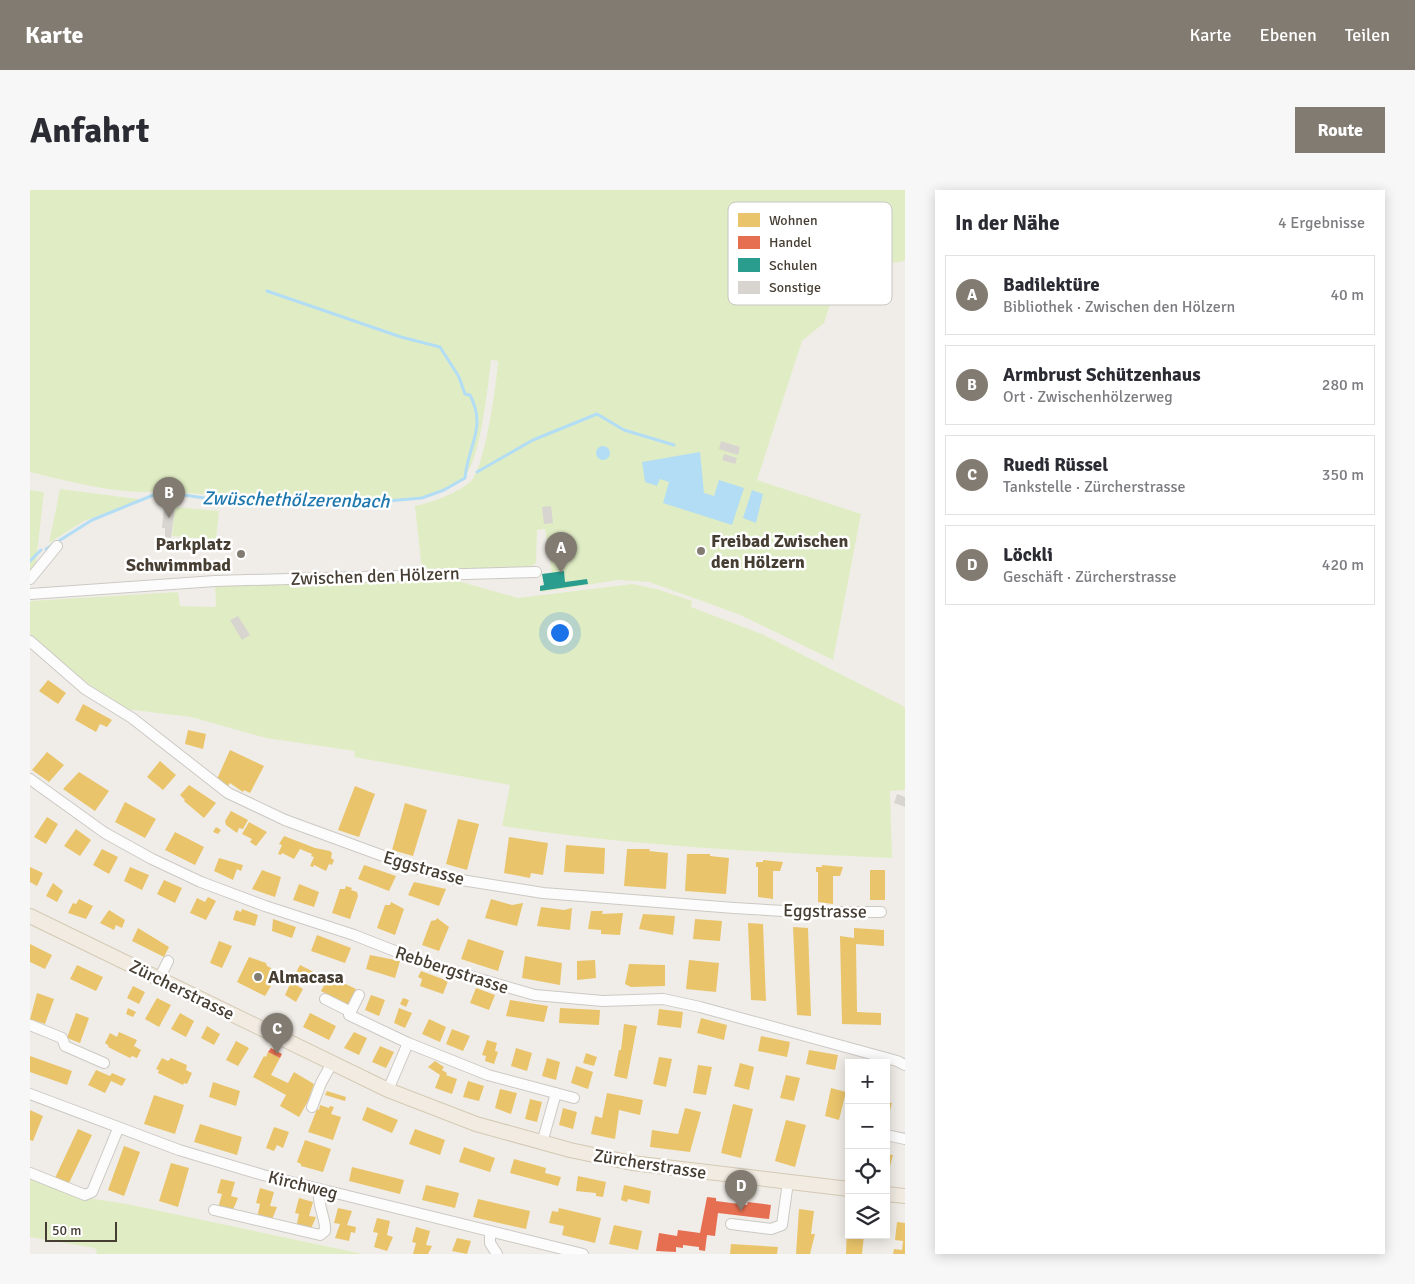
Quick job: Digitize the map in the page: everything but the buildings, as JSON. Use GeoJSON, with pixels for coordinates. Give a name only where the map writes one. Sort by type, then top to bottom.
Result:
{"type":"FeatureCollection","features":[{"type":"Feature","properties":{"kind":"main road","name":"Zürcherstrasse"},"geometry":{"type":"LineString","coordinates":[[30,916],[388,1090],[476,1124],[542,1143],[632,1164],[845,1189]]}},
{"type":"Feature","properties":{"kind":"main road"},"geometry":{"type":"LineString","coordinates":[[890,1194],[905,1196]]}},
{"type":"Feature","properties":{"kind":"street"},"geometry":{"type":"LineString","coordinates":[[30,578],[56,546]]}},
{"type":"Feature","properties":{"kind":"street","name":"Zwischen den Hölzern"},"geometry":{"type":"LineString","coordinates":[[30,594],[214,582],[536,572]]}},
{"type":"Feature","properties":{"kind":"street","name":"Eggstrasse"},"geometry":{"type":"LineString","coordinates":[[30,641],[85,689],[132,718],[228,793],[285,820],[416,868],[455,879],[543,893],[743,909],[881,912]]}},
{"type":"Feature","properties":{"kind":"street","name":"Rebbergstrasse"},"geometry":{"type":"LineString","coordinates":[[30,779],[105,833],[152,859],[201,882],[265,906],[354,935],[428,964],[535,995],[603,1001],[663,999],[700,1007],[897,1061],[905,1065]]}},
{"type":"Feature","properties":{"kind":"street"},"geometry":{"type":"LineString","coordinates":[[159,979],[168,961]]}},
{"type":"Feature","properties":{"kind":"street"},"geometry":{"type":"LineString","coordinates":[[350,1014],[359,995]]}},
{"type":"Feature","properties":{"kind":"street"},"geometry":{"type":"LineString","coordinates":[[325,999],[350,1014],[408,1043],[488,1075],[574,1098]]}},
{"type":"Feature","properties":{"kind":"street"},"geometry":{"type":"LineString","coordinates":[[30,1025],[62,1038],[65,1046],[104,1063]]}},
{"type":"Feature","properties":{"kind":"street"},"geometry":{"type":"LineString","coordinates":[[388,1090],[408,1043]]}},
{"type":"Feature","properties":{"kind":"street"},"geometry":{"type":"LineString","coordinates":[[312,1107],[321,1083],[332,1063]]}},
{"type":"Feature","properties":{"kind":"street"},"geometry":{"type":"LineString","coordinates":[[542,1143],[556,1093]]}},
{"type":"Feature","properties":{"kind":"street","name":"Kirchweg"},"geometry":{"type":"LineString","coordinates":[[30,1094],[118,1129],[179,1150],[320,1189],[584,1254]]}},
{"type":"Feature","properties":{"kind":"street"},"geometry":{"type":"LineString","coordinates":[[30,1173],[85,1195],[92,1192],[118,1129]]}},
{"type":"Feature","properties":{"kind":"street"},"geometry":{"type":"LineString","coordinates":[[890,1136],[905,1140]]}},
{"type":"Feature","properties":{"kind":"street"},"geometry":{"type":"LineString","coordinates":[[731,1224],[771,1229],[782,1225],[788,1182]]}},
{"type":"Feature","properties":{"kind":"street"},"geometry":{"type":"LineString","coordinates":[[214,1210],[320,1235],[325,1232],[325,1226],[319,1200],[320,1189]]}},
{"type":"Feature","properties":{"kind":"street"},"geometry":{"type":"LineString","coordinates":[[490,1231],[490,1244],[497,1254]]}},
{"type":"Feature","properties":{"kind":"green space"},"geometry":{"type":"Polygon","coordinates":[[[30,190],[905,190],[905,261],[892,263],[892,202],[728,202],[728,305],[830,305],[824,323],[802,341],[757,480],[861,514],[833,660],[738,614],[649,582],[618,580],[541,592],[540,586],[544,585],[542,574],[552,573],[545,529],[537,530],[536,563],[529,568],[422,571],[415,506],[452,493],[471,481],[476,473],[489,424],[498,361],[491,360],[480,437],[471,465],[466,474],[457,482],[423,497],[390,501],[309,501],[161,491],[113,490],[30,472],[30,190]]]}},
{"type":"Feature","properties":{"kind":"green space"},"geometry":{"type":"Polygon","coordinates":[[[60,489],[138,499],[139,501],[84,521],[49,543],[60,489]]]}},
{"type":"Feature","properties":{"kind":"green space"},"geometry":{"type":"Polygon","coordinates":[[[30,490],[44,492],[36,562],[30,573],[30,490]]]}},
{"type":"Feature","properties":{"kind":"green space"},"geometry":{"type":"Polygon","coordinates":[[[175,507],[219,511],[216,540],[172,536],[175,507]]]}},
{"type":"Feature","properties":{"kind":"green space"},"geometry":{"type":"Polygon","coordinates":[[[451,579],[518,598],[633,584],[660,590],[692,601],[691,607],[762,634],[905,707],[905,790],[890,791],[892,858],[745,851],[599,839],[502,826],[510,785],[354,757],[355,751],[266,738],[191,717],[125,709],[74,674],[30,635],[30,601],[178,592],[180,606],[214,607],[216,606],[215,585],[451,579]]]}},
{"type":"Feature","properties":{"kind":"green space"},"geometry":{"type":"Polygon","coordinates":[[[30,1178],[74,1196],[127,1204],[363,1254],[96,1254],[97,1250],[94,1248],[30,1237],[30,1178]]]}},
{"type":"Feature","properties":{"kind":"water"},"geometry":{"type":"Polygon","coordinates":[[[600,446],[606,446],[610,453],[606,460],[600,460],[596,456],[596,450],[600,446]]]}},
{"type":"Feature","properties":{"kind":"water"},"geometry":{"type":"Polygon","coordinates":[[[700,452],[704,493],[714,496],[719,480],[744,488],[732,525],[663,503],[669,482],[660,479],[657,486],[645,482],[642,462],[700,452]]]}},
{"type":"Feature","properties":{"kind":"water"},"geometry":{"type":"Polygon","coordinates":[[[752,490],[763,494],[756,523],[743,518],[752,490]]]}},
{"type":"Feature","properties":{"kind":"waterway","name":"Zwüschethölzerenbach"},"geometry":{"type":"LineString","coordinates":[[46,549],[92,520],[156,494],[177,494],[225,501],[387,501],[422,498],[444,490],[465,478],[477,427],[477,417],[470,395],[465,394],[459,377],[440,347],[401,337],[267,291]]}},
{"type":"Feature","properties":{"kind":"waterway","name":"Zwüschethölzerenbach"},"geometry":{"type":"LineString","coordinates":[[477,472],[533,440],[597,414],[624,430],[674,445]]}},
{"type":"Feature","properties":{"kind":"waterway","name":"Zwüschethölzerenbach"},"geometry":{"type":"LineString","coordinates":[[30,561],[41,550]]}},
{"type":"Feature","properties":{"kind":"place","name":"Armbrust Schützenhaus"},"geometry":{"type":"Point","coordinates":[169,518]}},
{"type":"Feature","properties":{"kind":"place","name":"Freibad Zwischen den Hölzern"},"geometry":{"type":"Point","coordinates":[701,551]}},
{"type":"Feature","properties":{"kind":"place","name":"Parkplatz Schwimmbad"},"geometry":{"type":"Point","coordinates":[241,554]}},
{"type":"Feature","properties":{"kind":"place","name":"Badilektüre"},"geometry":{"type":"Point","coordinates":[561,573]}},
{"type":"Feature","properties":{"kind":"place","name":"Almacasa"},"geometry":{"type":"Point","coordinates":[258,977]}},
{"type":"Feature","properties":{"kind":"place","name":"Ruedi Rüssel"},"geometry":{"type":"Point","coordinates":[277,1054]}},
{"type":"Feature","properties":{"kind":"place","name":"Löckli"},"geometry":{"type":"Point","coordinates":[741,1211]}}]}
